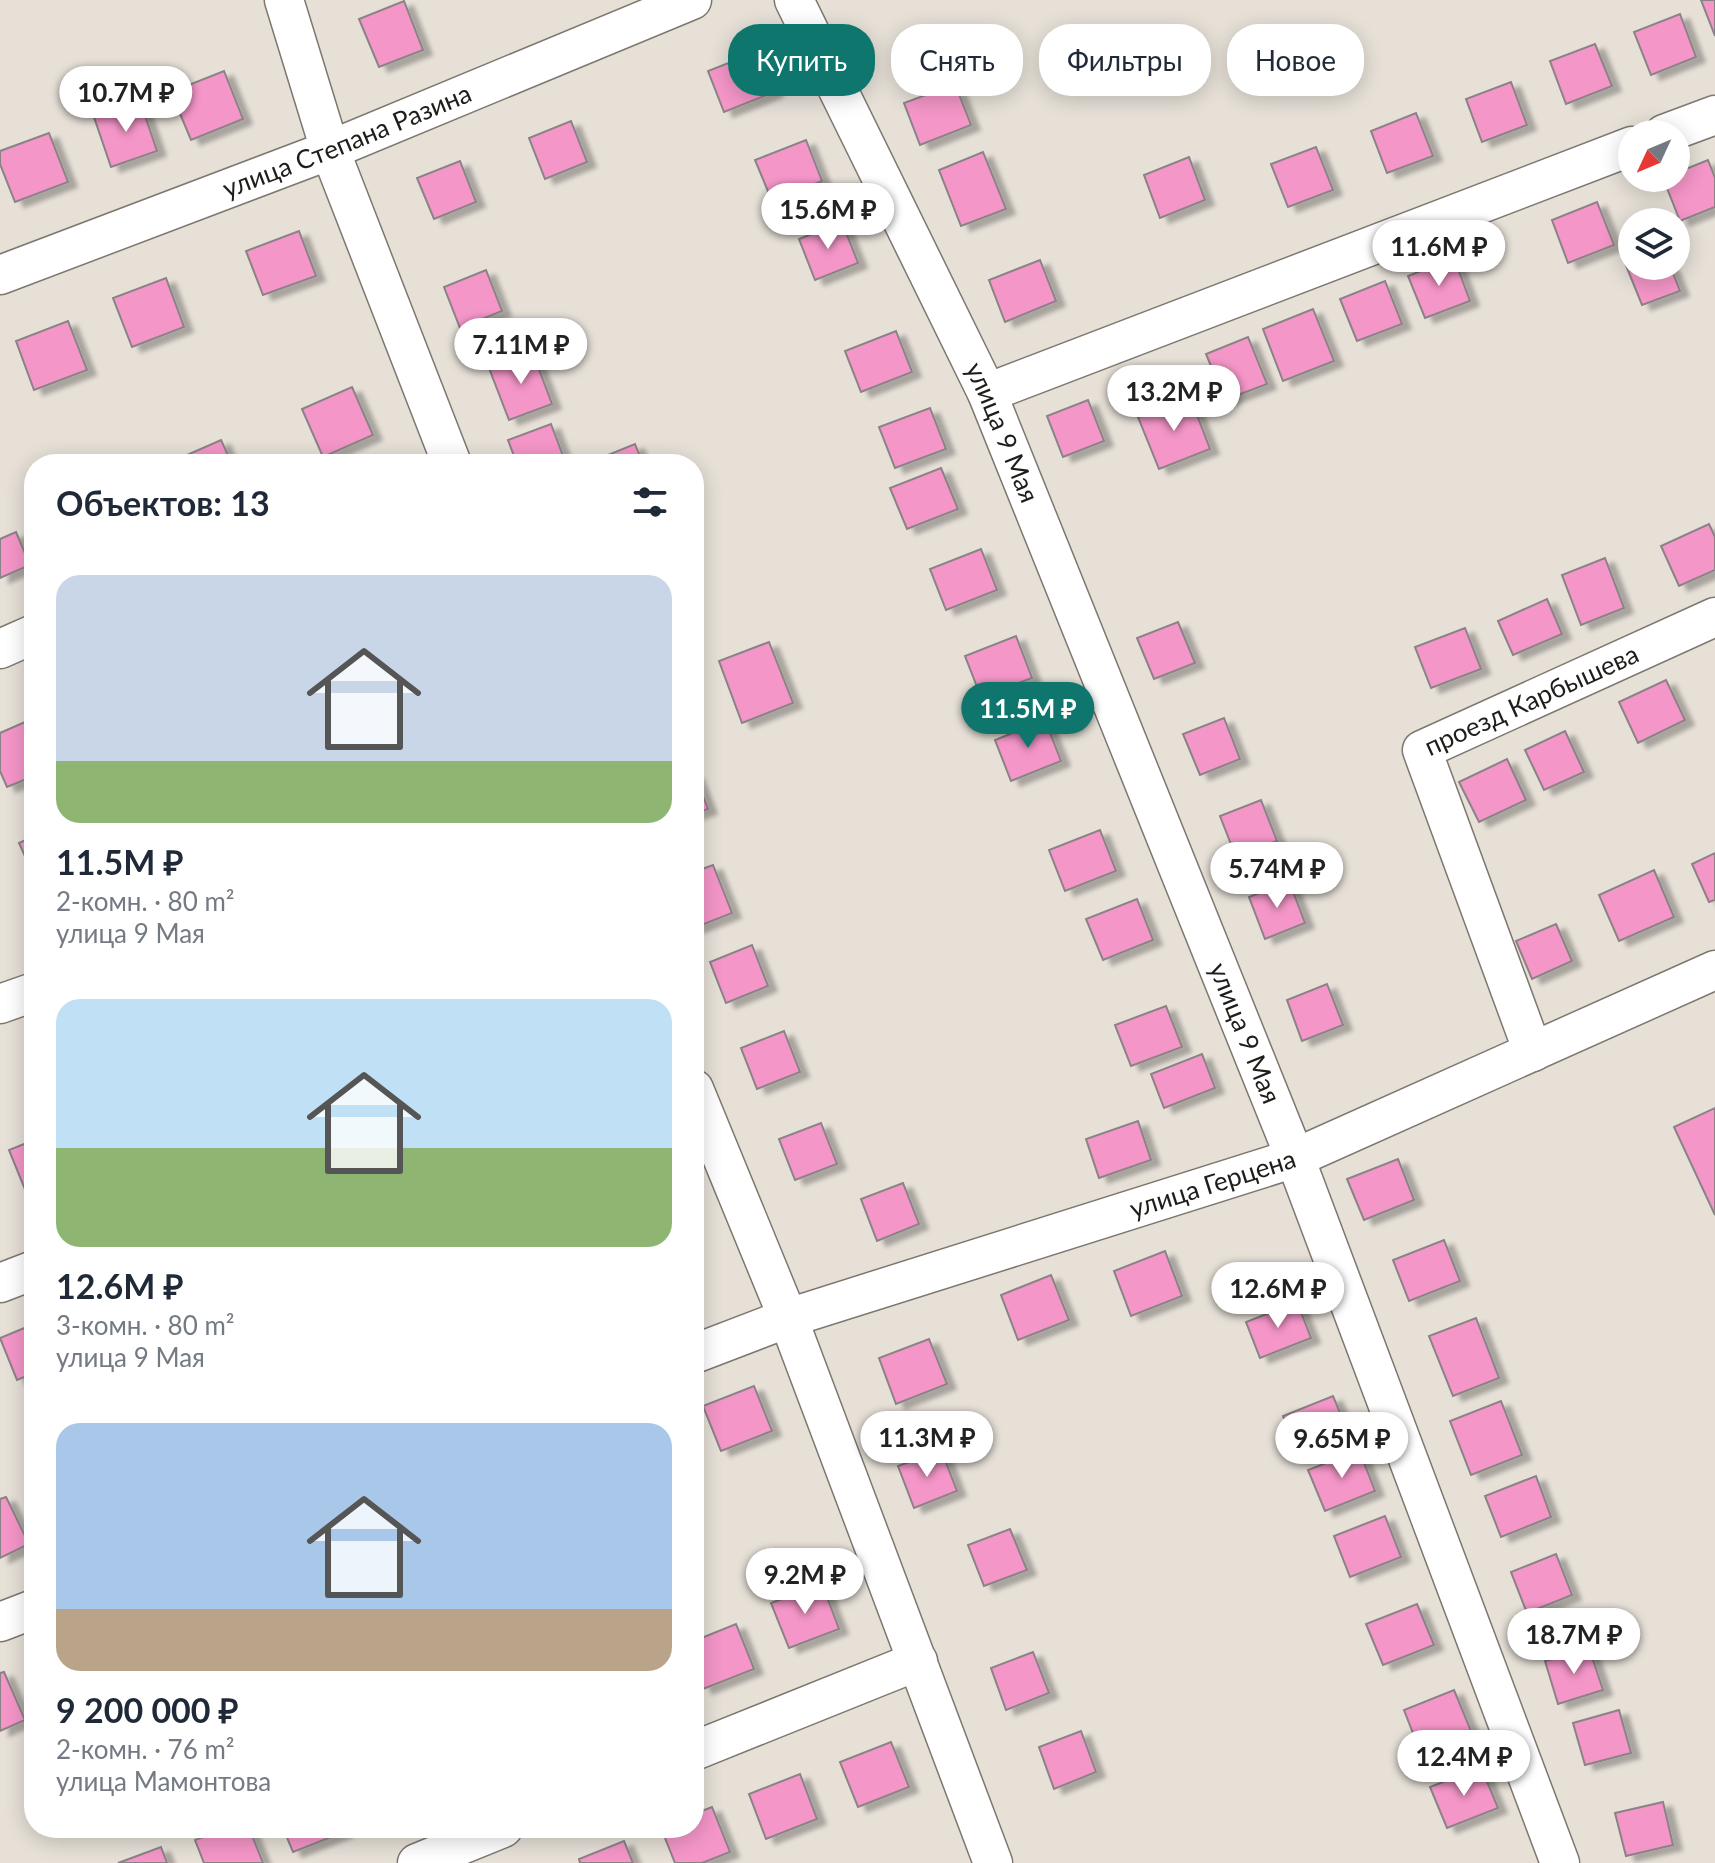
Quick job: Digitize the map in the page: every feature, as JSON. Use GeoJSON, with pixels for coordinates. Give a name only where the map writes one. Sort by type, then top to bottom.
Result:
{"type":"FeatureCollection","features":[{"type":"Feature","properties":{"kind":"street"},"geometry":{"type":"LineString","coordinates":[[284,0],[330,150],[441,454]]}},
{"type":"Feature","properties":{"kind":"street","name":"улица Степана Разина"},"geometry":{"type":"LineString","coordinates":[[0,275],[330,150],[692,0]]}},
{"type":"Feature","properties":{"kind":"street","name":"улица 9 Мая"},"geometry":{"type":"LineString","coordinates":[[794,0],[987,393],[1295,1158],[1560,1863]]}},
{"type":"Feature","properties":{"kind":"street"},"geometry":{"type":"LineString","coordinates":[[1690,124],[1715,115]]}},
{"type":"Feature","properties":{"kind":"street"},"geometry":{"type":"LineString","coordinates":[[987,393],[1618,151]]}},
{"type":"Feature","properties":{"kind":"street","name":"проезд Карбышева"},"geometry":{"type":"LineString","coordinates":[[1533,1052],[1422,750],[1715,617]]}},
{"type":"Feature","properties":{"kind":"street"},"geometry":{"type":"LineString","coordinates":[[0,649],[24,638]]}},
{"type":"Feature","properties":{"kind":"street","name":"улица Герцена"},"geometry":{"type":"LineString","coordinates":[[704,1350],[788,1318],[1295,1158],[1715,970]]}},
{"type":"Feature","properties":{"kind":"street"},"geometry":{"type":"LineString","coordinates":[[0,1004],[24,996]]}},
{"type":"Feature","properties":{"kind":"street"},"geometry":{"type":"LineString","coordinates":[[704,1113],[788,1318],[993,1863]]}},
{"type":"Feature","properties":{"kind":"street"},"geometry":{"type":"LineString","coordinates":[[0,1283],[24,1274]]}},
{"type":"Feature","properties":{"kind":"street"},"geometry":{"type":"LineString","coordinates":[[0,1622],[24,1613]]}},
{"type":"Feature","properties":{"kind":"street"},"geometry":{"type":"LineString","coordinates":[[704,1747],[918,1661]]}},
{"type":"Feature","properties":{"kind":"street"},"geometry":{"type":"LineString","coordinates":[[417,1863],[478,1838]]}},
{"type":"Feature","properties":{"kind":"building"},"geometry":{"type":"Polygon","coordinates":[[[1701,0],[1715,0],[1715,36],[1701,0]]]}},
{"type":"Feature","properties":{"kind":"building"},"geometry":{"type":"Polygon","coordinates":[[[404,1],[423,50],[379,67],[359,19],[404,1]]]}},
{"type":"Feature","properties":{"kind":"building"},"geometry":{"type":"Polygon","coordinates":[[[1680,14],[1696,57],[1651,75],[1634,32],[1680,14]]]}},
{"type":"Feature","properties":{"kind":"building"},"geometry":{"type":"Polygon","coordinates":[[[1595,44],[1612,86],[1566,104],[1550,61],[1595,44]]]}},
{"type":"Feature","properties":{"kind":"building"},"geometry":{"type":"Polygon","coordinates":[[[728,63],[728,96],[764,96],[724,112],[708,71],[728,63]]]}},
{"type":"Feature","properties":{"kind":"building"},"geometry":{"type":"Polygon","coordinates":[[[224,71],[243,119],[191,140],[171,92],[224,71]]]}},
{"type":"Feature","properties":{"kind":"building"},"geometry":{"type":"Polygon","coordinates":[[[1511,82],[1527,125],[1482,142],[1466,99],[1511,82]]]}},
{"type":"Feature","properties":{"kind":"building"},"geometry":{"type":"Polygon","coordinates":[[[923,96],[960,96],[971,125],[920,145],[904,103],[923,96]]]}},
{"type":"Feature","properties":{"kind":"building"},"geometry":{"type":"Polygon","coordinates":[[[140,101],[157,151],[111,167],[94,117],[140,101]]]}},
{"type":"Feature","properties":{"kind":"building"},"geometry":{"type":"Polygon","coordinates":[[[1416,113],[1433,156],[1387,173],[1371,131],[1416,113]]]}},
{"type":"Feature","properties":{"kind":"building"},"geometry":{"type":"Polygon","coordinates":[[[571,121],[587,162],[545,179],[529,138],[571,121]]]}},
{"type":"Feature","properties":{"kind":"building"},"geometry":{"type":"Polygon","coordinates":[[[49,133],[68,182],[15,202],[0,164],[0,151],[49,133]]]}},
{"type":"Feature","properties":{"kind":"building"},"geometry":{"type":"Polygon","coordinates":[[[806,140],[822,181],[772,201],[755,160],[806,140]]]}},
{"type":"Feature","properties":{"kind":"building"},"geometry":{"type":"Polygon","coordinates":[[[1316,147],[1333,190],[1288,207],[1271,164],[1316,147]]]}},
{"type":"Feature","properties":{"kind":"building"},"geometry":{"type":"Polygon","coordinates":[[[983,152],[1006,209],[961,226],[939,170],[983,152]]]}},
{"type":"Feature","properties":{"kind":"building"},"geometry":{"type":"Polygon","coordinates":[[[1189,157],[1205,200],[1160,218],[1144,175],[1189,157]]]}},
{"type":"Feature","properties":{"kind":"building"},"geometry":{"type":"Polygon","coordinates":[[[1708,160],[1715,178],[1715,207],[1690,217],[1690,208],[1675,208],[1669,192],[1690,192],[1690,167],[1708,160]]]}},
{"type":"Feature","properties":{"kind":"building"},"geometry":{"type":"Polygon","coordinates":[[[460,161],[476,202],[434,219],[417,178],[460,161]]]}},
{"type":"Feature","properties":{"kind":"building"},"geometry":{"type":"Polygon","coordinates":[[[1597,202],[1614,245],[1568,263],[1552,220],[1597,202]]]}},
{"type":"Feature","properties":{"kind":"building"},"geometry":{"type":"Polygon","coordinates":[[[842,222],[858,263],[815,280],[799,239],[842,222]]]}},
{"type":"Feature","properties":{"kind":"building"},"geometry":{"type":"Polygon","coordinates":[[[299,231],[316,276],[263,295],[246,251],[299,231]]]}},
{"type":"Feature","properties":{"kind":"building"},"geometry":{"type":"Polygon","coordinates":[[[1454,258],[1470,301],[1425,318],[1408,276],[1454,258]]]}},
{"type":"Feature","properties":{"kind":"building"},"geometry":{"type":"Polygon","coordinates":[[[1040,260],[1056,301],[1005,322],[989,280],[1040,260]]]}},
{"type":"Feature","properties":{"kind":"building"},"geometry":{"type":"Polygon","coordinates":[[[486,270],[502,311],[460,328],[444,287],[486,270]]]}},
{"type":"Feature","properties":{"kind":"building"},"geometry":{"type":"Polygon","coordinates":[[[166,278],[184,327],[132,347],[113,298],[166,278]]]}},
{"type":"Feature","properties":{"kind":"building"},"geometry":{"type":"Polygon","coordinates":[[[1632,280],[1676,280],[1680,291],[1642,305],[1632,280]]]}},
{"type":"Feature","properties":{"kind":"building"},"geometry":{"type":"Polygon","coordinates":[[[1385,281],[1402,324],[1357,341],[1340,299],[1385,281]]]}},
{"type":"Feature","properties":{"kind":"building"},"geometry":{"type":"Polygon","coordinates":[[[1313,309],[1334,361],[1283,381],[1263,329],[1313,309]]]}},
{"type":"Feature","properties":{"kind":"building"},"geometry":{"type":"Polygon","coordinates":[[[68,321],[87,370],[34,390],[16,341],[68,321]]]}},
{"type":"Feature","properties":{"kind":"building"},"geometry":{"type":"Polygon","coordinates":[[[896,331],[912,372],[861,392],[845,351],[896,331]]]}},
{"type":"Feature","properties":{"kind":"building"},"geometry":{"type":"Polygon","coordinates":[[[1248,337],[1267,384],[1225,400],[1206,354],[1248,337]]]}},
{"type":"Feature","properties":{"kind":"building"},"geometry":{"type":"Polygon","coordinates":[[[532,351],[552,404],[509,420],[489,368],[532,351]]]}},
{"type":"Feature","properties":{"kind":"building"},"geometry":{"type":"Polygon","coordinates":[[[352,387],[373,435],[330,454],[322,454],[302,409],[352,387]]]}},
{"type":"Feature","properties":{"kind":"building"},"geometry":{"type":"Polygon","coordinates":[[[1190,397],[1210,449],[1159,469],[1138,417],[1190,397]]]}},
{"type":"Feature","properties":{"kind":"building"},"geometry":{"type":"Polygon","coordinates":[[[1088,400],[1104,441],[1063,457],[1047,416],[1088,400]]]}},
{"type":"Feature","properties":{"kind":"building"},"geometry":{"type":"Polygon","coordinates":[[[930,408],[946,449],[895,468],[879,427],[930,408]]]}},
{"type":"Feature","properties":{"kind":"building"},"geometry":{"type":"Polygon","coordinates":[[[551,424],[562,454],[513,454],[508,440],[551,424]]]}},
{"type":"Feature","properties":{"kind":"building"},"geometry":{"type":"Polygon","coordinates":[[[221,440],[227,454],[189,454],[221,440]]]}},
{"type":"Feature","properties":{"kind":"building"},"geometry":{"type":"Polygon","coordinates":[[[635,444],[639,454],[610,454],[635,444]]]}},
{"type":"Feature","properties":{"kind":"building"},"geometry":{"type":"Polygon","coordinates":[[[941,468],[958,509],[907,529],[890,488],[941,468]]]}},
{"type":"Feature","properties":{"kind":"building"},"geometry":{"type":"Polygon","coordinates":[[[1709,524],[1715,537],[1715,570],[1679,586],[1661,546],[1709,524]]]}},
{"type":"Feature","properties":{"kind":"building"},"geometry":{"type":"Polygon","coordinates":[[[16,532],[24,551],[24,568],[0,578],[0,539],[16,532]]]}},
{"type":"Feature","properties":{"kind":"building"},"geometry":{"type":"Polygon","coordinates":[[[981,549],[997,590],[946,610],[930,569],[981,549]]]}},
{"type":"Feature","properties":{"kind":"building"},"geometry":{"type":"Polygon","coordinates":[[[1605,558],[1624,608],[1581,625],[1562,575],[1605,558]]]}},
{"type":"Feature","properties":{"kind":"building"},"geometry":{"type":"Polygon","coordinates":[[[1547,599],[1562,634],[1513,655],[1498,621],[1547,599]]]}},
{"type":"Feature","properties":{"kind":"building"},"geometry":{"type":"Polygon","coordinates":[[[1178,622],[1195,663],[1154,679],[1137,638],[1178,622]]]}},
{"type":"Feature","properties":{"kind":"building"},"geometry":{"type":"Polygon","coordinates":[[[1465,628],[1481,669],[1431,688],[1415,647],[1465,628]]]}},
{"type":"Feature","properties":{"kind":"building"},"geometry":{"type":"Polygon","coordinates":[[[1016,636],[1032,678],[981,697],[965,656],[1016,636]]]}},
{"type":"Feature","properties":{"kind":"building"},"geometry":{"type":"Polygon","coordinates":[[[769,642],[793,703],[742,723],[719,661],[769,642]]]}},
{"type":"Feature","properties":{"kind":"building"},"geometry":{"type":"Polygon","coordinates":[[[1666,680],[1685,720],[1638,743],[1619,702],[1666,680]]]}},
{"type":"Feature","properties":{"kind":"building"},"geometry":{"type":"Polygon","coordinates":[[[1224,718],[1240,759],[1200,775],[1183,734],[1224,718]]]}},
{"type":"Feature","properties":{"kind":"building"},"geometry":{"type":"Polygon","coordinates":[[[1045,720],[1061,761],[1011,781],[995,740],[1045,720]]]}},
{"type":"Feature","properties":{"kind":"building"},"geometry":{"type":"Polygon","coordinates":[[[24,722],[24,780],[7,787],[0,771],[0,733],[24,722]]]}},
{"type":"Feature","properties":{"kind":"building"},"geometry":{"type":"Polygon","coordinates":[[[1565,731],[1584,772],[1544,790],[1525,750],[1565,731]]]}},
{"type":"Feature","properties":{"kind":"building"},"geometry":{"type":"Polygon","coordinates":[[[1507,759],[1526,800],[1479,822],[1459,782],[1507,759]]]}},
{"type":"Feature","properties":{"kind":"building"},"geometry":{"type":"Polygon","coordinates":[[[1261,800],[1277,841],[1236,857],[1220,816],[1261,800]]]}},
{"type":"Feature","properties":{"kind":"building"},"geometry":{"type":"Polygon","coordinates":[[[1100,830],[1116,871],[1065,891],[1049,850],[1100,830]]]}},
{"type":"Feature","properties":{"kind":"building"},"geometry":{"type":"Polygon","coordinates":[[[1715,853],[1715,900],[1709,902],[1692,864],[1715,853]]]}},
{"type":"Feature","properties":{"kind":"building"},"geometry":{"type":"Polygon","coordinates":[[[713,865],[732,913],[704,924],[704,868],[713,865]]]}},
{"type":"Feature","properties":{"kind":"building"},"geometry":{"type":"Polygon","coordinates":[[[1654,870],[1674,917],[1619,941],[1599,895],[1654,870]]]}},
{"type":"Feature","properties":{"kind":"building"},"geometry":{"type":"Polygon","coordinates":[[[1289,881],[1305,923],[1265,939],[1249,897],[1289,881]]]}},
{"type":"Feature","properties":{"kind":"building"},"geometry":{"type":"Polygon","coordinates":[[[1137,899],[1153,940],[1103,960],[1086,919],[1137,899]]]}},
{"type":"Feature","properties":{"kind":"building"},"geometry":{"type":"Polygon","coordinates":[[[1556,924],[1572,961],[1532,979],[1516,941],[1556,924]]]}},
{"type":"Feature","properties":{"kind":"building"},"geometry":{"type":"Polygon","coordinates":[[[752,945],[768,986],[726,1003],[710,962],[752,945]]]}},
{"type":"Feature","properties":{"kind":"building"},"geometry":{"type":"Polygon","coordinates":[[[1327,984],[1343,1025],[1302,1041],[1287,1000],[1327,984]]]}},
{"type":"Feature","properties":{"kind":"building"},"geometry":{"type":"Polygon","coordinates":[[[1166,1006],[1182,1047],[1131,1066],[1115,1025],[1166,1006]]]}},
{"type":"Feature","properties":{"kind":"building"},"geometry":{"type":"Polygon","coordinates":[[[784,1031],[800,1072],[757,1089],[741,1048],[784,1031]]]}},
{"type":"Feature","properties":{"kind":"building"},"geometry":{"type":"Polygon","coordinates":[[[1202,1054],[1215,1088],[1164,1108],[1151,1074],[1202,1054]]]}},
{"type":"Feature","properties":{"kind":"building"},"geometry":{"type":"Polygon","coordinates":[[[1715,1108],[1715,1215],[1674,1127],[1715,1108]]]}},
{"type":"Feature","properties":{"kind":"building"},"geometry":{"type":"Polygon","coordinates":[[[1138,1121],[1151,1160],[1099,1178],[1086,1139],[1138,1121]]]}},
{"type":"Feature","properties":{"kind":"building"},"geometry":{"type":"Polygon","coordinates":[[[821,1123],[837,1164],[795,1180],[779,1139],[821,1123]]]}},
{"type":"Feature","properties":{"kind":"building"},"geometry":{"type":"Polygon","coordinates":[[[24,1144],[24,1187],[9,1150],[24,1144]]]}},
{"type":"Feature","properties":{"kind":"building"},"geometry":{"type":"Polygon","coordinates":[[[1398,1159],[1414,1200],[1364,1220],[1347,1179],[1398,1159]]]}},
{"type":"Feature","properties":{"kind":"building"},"geometry":{"type":"Polygon","coordinates":[[[903,1183],[919,1224],[877,1241],[861,1199],[903,1183]]]}},
{"type":"Feature","properties":{"kind":"building"},"geometry":{"type":"Polygon","coordinates":[[[1444,1240],[1460,1281],[1409,1301],[1393,1260],[1444,1240]]]}},
{"type":"Feature","properties":{"kind":"building"},"geometry":{"type":"Polygon","coordinates":[[[1165,1251],[1182,1296],[1131,1316],[1114,1271],[1165,1251]]]}},
{"type":"Feature","properties":{"kind":"building"},"geometry":{"type":"Polygon","coordinates":[[[1051,1275],[1069,1320],[1018,1340],[1001,1295],[1051,1275]]]}},
{"type":"Feature","properties":{"kind":"building"},"geometry":{"type":"Polygon","coordinates":[[[1297,1302],[1311,1338],[1260,1358],[1246,1322],[1297,1302]]]}},
{"type":"Feature","properties":{"kind":"building"},"geometry":{"type":"Polygon","coordinates":[[[1476,1318],[1499,1378],[1453,1396],[1429,1336],[1476,1318]]]}},
{"type":"Feature","properties":{"kind":"building"},"geometry":{"type":"Polygon","coordinates":[[[24,1328],[24,1377],[17,1380],[0,1338],[24,1328]]]}},
{"type":"Feature","properties":{"kind":"building"},"geometry":{"type":"Polygon","coordinates":[[[929,1339],[947,1384],[896,1404],[879,1358],[929,1339]]]}},
{"type":"Feature","properties":{"kind":"building"},"geometry":{"type":"Polygon","coordinates":[[[754,1386],[772,1431],[721,1451],[704,1406],[754,1386]]]}},
{"type":"Feature","properties":{"kind":"building"},"geometry":{"type":"Polygon","coordinates":[[[1333,1396],[1350,1437],[1299,1457],[1283,1416],[1333,1396]]]}},
{"type":"Feature","properties":{"kind":"building"},"geometry":{"type":"Polygon","coordinates":[[[1501,1401],[1522,1455],[1471,1475],[1450,1421],[1501,1401]]]}},
{"type":"Feature","properties":{"kind":"building"},"geometry":{"type":"Polygon","coordinates":[[[941,1450],[957,1491],[914,1508],[898,1466],[941,1450]]]}},
{"type":"Feature","properties":{"kind":"building"},"geometry":{"type":"Polygon","coordinates":[[[1359,1450],[1375,1491],[1325,1511],[1308,1470],[1359,1450]]]}},
{"type":"Feature","properties":{"kind":"building"},"geometry":{"type":"Polygon","coordinates":[[[1536,1476],[1551,1517],[1501,1537],[1485,1496],[1536,1476]]]}},
{"type":"Feature","properties":{"kind":"building"},"geometry":{"type":"Polygon","coordinates":[[[6,1497],[24,1534],[24,1546],[0,1558],[0,1499],[6,1497]]]}},
{"type":"Feature","properties":{"kind":"building"},"geometry":{"type":"Polygon","coordinates":[[[1385,1516],[1401,1557],[1350,1577],[1334,1536],[1385,1516]]]}},
{"type":"Feature","properties":{"kind":"building"},"geometry":{"type":"Polygon","coordinates":[[[1010,1529],[1027,1570],[984,1586],[968,1545],[1010,1529]]]}},
{"type":"Feature","properties":{"kind":"building"},"geometry":{"type":"Polygon","coordinates":[[[1556,1554],[1572,1595],[1527,1613],[1511,1572],[1556,1554]]]}},
{"type":"Feature","properties":{"kind":"building"},"geometry":{"type":"Polygon","coordinates":[[[822,1584],[839,1629],[789,1648],[771,1603],[822,1584]]]}},
{"type":"Feature","properties":{"kind":"building"},"geometry":{"type":"Polygon","coordinates":[[[1417,1604],[1434,1645],[1383,1665],[1366,1624],[1417,1604]]]}},
{"type":"Feature","properties":{"kind":"building"},"geometry":{"type":"Polygon","coordinates":[[[736,1624],[754,1669],[704,1689],[704,1637],[736,1624]]]}},
{"type":"Feature","properties":{"kind":"building"},"geometry":{"type":"Polygon","coordinates":[[[1589,1648],[1603,1690],[1558,1704],[1545,1661],[1589,1648]]]}},
{"type":"Feature","properties":{"kind":"building"},"geometry":{"type":"Polygon","coordinates":[[[1033,1652],[1049,1693],[1006,1710],[991,1668],[1033,1652]]]}},
{"type":"Feature","properties":{"kind":"building"},"geometry":{"type":"Polygon","coordinates":[[[4,1672],[24,1720],[0,1731],[0,1673],[4,1672]]]}},
{"type":"Feature","properties":{"kind":"building"},"geometry":{"type":"Polygon","coordinates":[[[1454,1690],[1471,1731],[1420,1751],[1404,1710],[1454,1690]]]}},
{"type":"Feature","properties":{"kind":"building"},"geometry":{"type":"Polygon","coordinates":[[[1619,1710],[1631,1753],[1585,1765],[1573,1723],[1619,1710]]]}},
{"type":"Feature","properties":{"kind":"building"},"geometry":{"type":"Polygon","coordinates":[[[1081,1731],[1096,1772],[1054,1789],[1039,1747],[1081,1731]]]}},
{"type":"Feature","properties":{"kind":"building"},"geometry":{"type":"Polygon","coordinates":[[[891,1742],[909,1787],[858,1807],[840,1762],[891,1742]]]}},
{"type":"Feature","properties":{"kind":"building"},"geometry":{"type":"Polygon","coordinates":[[[1481,1767],[1498,1808],[1447,1828],[1430,1787],[1481,1767]]]}},
{"type":"Feature","properties":{"kind":"building"},"geometry":{"type":"Polygon","coordinates":[[[800,1774],[817,1819],[766,1839],[749,1794],[800,1774]]]}},
{"type":"Feature","properties":{"kind":"building"},"geometry":{"type":"Polygon","coordinates":[[[1663,1802],[1673,1845],[1626,1856],[1615,1813],[1663,1802]]]}},
{"type":"Feature","properties":{"kind":"building"},"geometry":{"type":"Polygon","coordinates":[[[712,1807],[730,1852],[702,1863],[675,1863],[665,1838],[704,1838],[704,1810],[712,1807]]]}},
{"type":"Feature","properties":{"kind":"building"},"geometry":{"type":"Polygon","coordinates":[[[253,1838],[263,1863],[204,1863],[195,1840],[253,1838]]]}},
{"type":"Feature","properties":{"kind":"building"},"geometry":{"type":"Polygon","coordinates":[[[287,1838],[329,1838],[293,1852],[287,1838]]]}},
{"type":"Feature","properties":{"kind":"building"},"geometry":{"type":"Polygon","coordinates":[[[624,1841],[633,1863],[580,1863],[579,1859],[624,1841]]]}},
{"type":"Feature","properties":{"kind":"building"},"geometry":{"type":"Polygon","coordinates":[[[161,1847],[167,1863],[118,1863],[161,1847]]]}}]}
